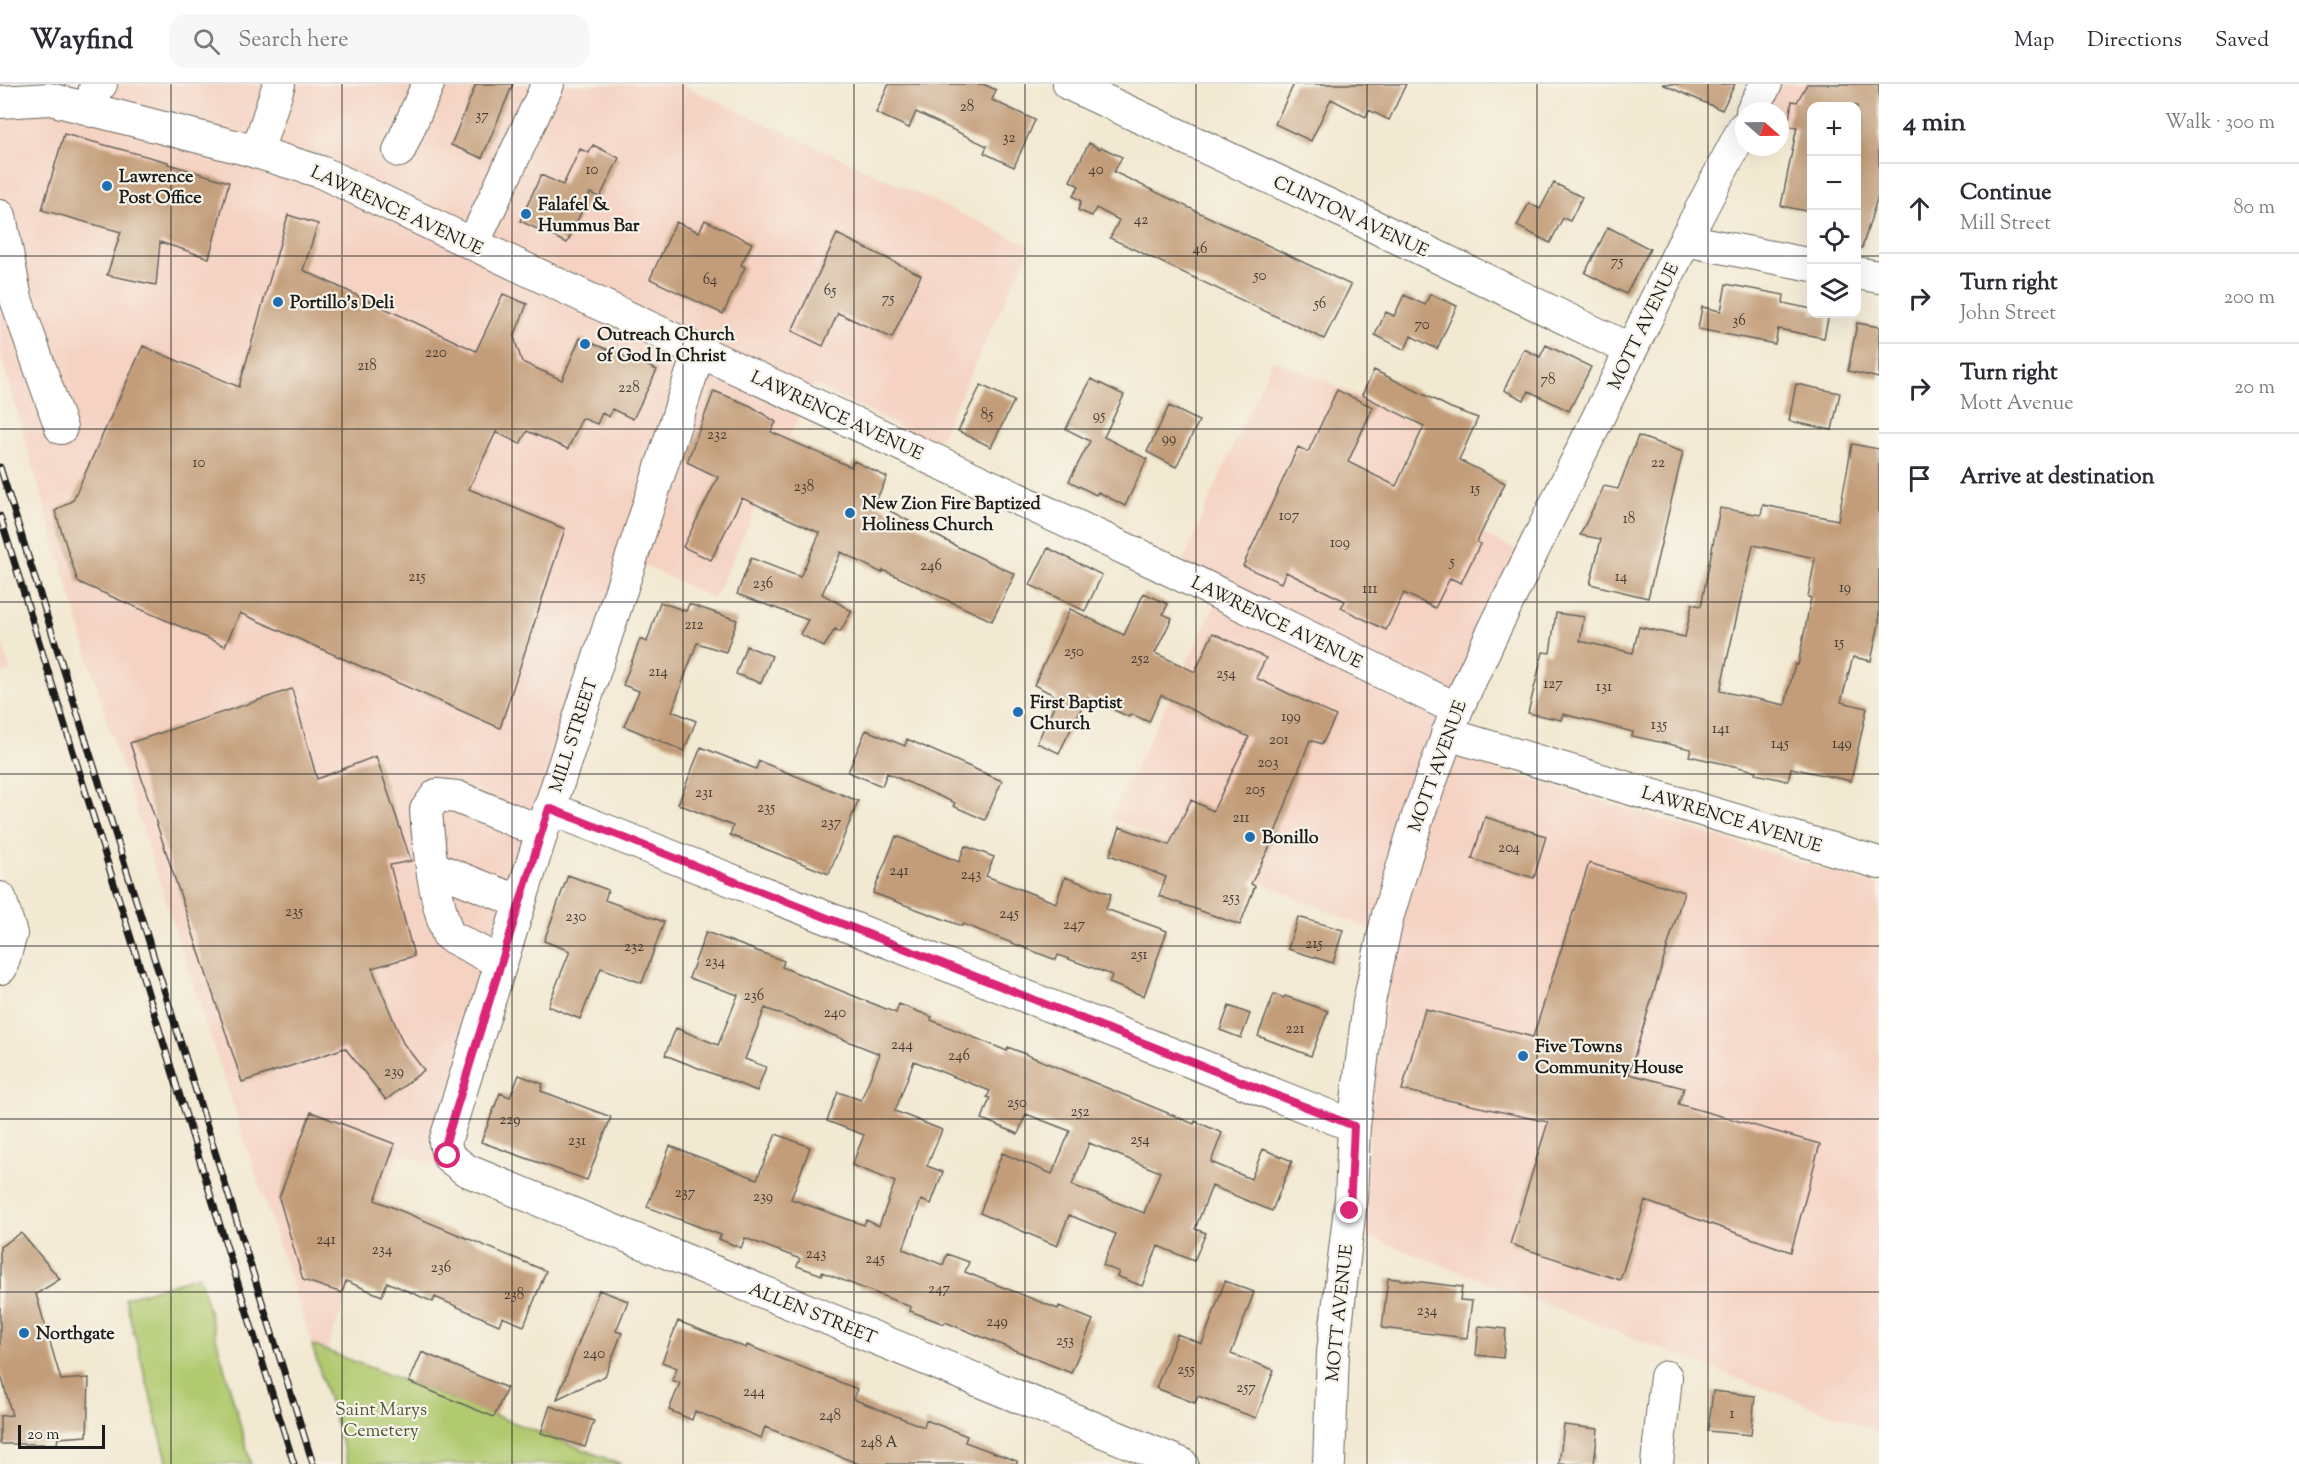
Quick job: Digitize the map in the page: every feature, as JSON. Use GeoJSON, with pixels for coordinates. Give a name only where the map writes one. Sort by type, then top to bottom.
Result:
{"type":"FeatureCollection","features":[{"type":"Feature","properties":{"kind":"street"},"geometry":{"type":"LineString","coordinates":[[257,152],[279,84]]}},
{"type":"Feature","properties":{"kind":"street"},"geometry":{"type":"LineString","coordinates":[[399,151],[428,84]]}},
{"type":"Feature","properties":{"kind":"street"},"geometry":{"type":"LineString","coordinates":[[473,244],[548,84]]}},
{"type":"Feature","properties":{"kind":"street","name":"CLINTON AVENUE"},"geometry":{"type":"LineString","coordinates":[[1069,84],[1631,350]]}},
{"type":"Feature","properties":{"kind":"street"},"geometry":{"type":"LineString","coordinates":[[1757,102],[1766,84]]}},
{"type":"Feature","properties":{"kind":"street","name":"LAWRENCE AVENUE"},"geometry":{"type":"LineString","coordinates":[[0,102],[50,99],[94,92],[257,152],[321,172],[699,351],[1156,563],[1452,721],[1879,863]]}},
{"type":"Feature","properties":{"kind":"street","name":"MOTT AVENUE"},"geometry":{"type":"LineString","coordinates":[[1329,1464],[1333,1352],[1351,1199],[1354,1126],[1369,1002],[1388,915],[1418,816],[1452,721],[1631,350],[1735,144]]}},
{"type":"Feature","properties":{"kind":"street"},"geometry":{"type":"LineString","coordinates":[[0,216],[16,299],[61,428]]}},
{"type":"Feature","properties":{"kind":"street"},"geometry":{"type":"LineString","coordinates":[[1685,240],[1807,264]]}},
{"type":"Feature","properties":{"kind":"street"},"geometry":{"type":"LineString","coordinates":[[1861,274],[1879,278]]}},
{"type":"Feature","properties":{"kind":"street","name":"MILL STREET"},"geometry":{"type":"LineString","coordinates":[[448,1156],[446,1142],[520,902],[699,351]]}},
{"type":"Feature","properties":{"kind":"street"},"geometry":{"type":"LineString","coordinates":[[501,963],[448,935],[438,908],[426,810],[437,795],[457,796],[546,820],[1354,1126]]}},
{"type":"Feature","properties":{"kind":"street"},"geometry":{"type":"LineString","coordinates":[[432,867],[520,902]]}},
{"type":"Feature","properties":{"kind":"street"},"geometry":{"type":"LineString","coordinates":[[0,898],[11,934],[1,968]]}},
{"type":"Feature","properties":{"kind":"street","name":"ALLEN STREET"},"geometry":{"type":"LineString","coordinates":[[448,1156],[466,1170],[1182,1464]]}},
{"type":"Feature","properties":{"kind":"street"},"geometry":{"type":"LineString","coordinates":[[1657,1464],[1666,1377]]}},
{"type":"Feature","properties":{"kind":"shaded area"},"geometry":{"type":"Polygon","coordinates":[[[0,84],[680,84],[1031,246],[936,446],[814,384],[714,599],[634,560],[435,1166],[398,1152],[327,1351],[312,1345],[113,741],[0,353],[0,84]]]}},
{"type":"Feature","properties":{"kind":"shaded area"},"geometry":{"type":"Polygon","coordinates":[[[1764,84],[1879,84],[1879,157],[1861,151],[1861,102],[1807,102],[1807,135],[1789,129],[1789,102],[1754,102],[1764,84]]]}},
{"type":"Feature","properties":{"kind":"shaded area"},"geometry":{"type":"Polygon","coordinates":[[[1273,360],[1320,378],[1419,426],[1387,499],[1423,502],[1528,557],[1456,757],[1879,886],[1879,1432],[1361,1234],[1375,1072],[1396,941],[1111,818],[1222,590],[1180,569],[1273,360]]]}},
{"type":"Feature","properties":{"kind":"shaded area"},"geometry":{"type":"Polygon","coordinates":[[[0,632],[10,671],[0,674],[0,632]]]}},
{"type":"Feature","properties":{"kind":"green space"},"geometry":{"type":"Polygon","coordinates":[[[199,1276],[251,1464],[168,1464],[125,1298],[199,1276]]]}},
{"type":"Feature","properties":{"kind":"green space","name":"Saint Marys Cemetery"},"geometry":{"type":"Polygon","coordinates":[[[312,1345],[327,1351],[621,1464],[348,1464],[312,1345]]]}},
{"type":"Feature","properties":{"kind":"building"},"geometry":{"type":"Polygon","coordinates":[[[476,84],[513,84],[482,158],[451,145],[476,84]]]}},
{"type":"Feature","properties":{"kind":"building"},"geometry":{"type":"Polygon","coordinates":[[[889,84],[983,84],[996,90],[992,100],[1035,120],[1014,167],[984,153],[987,146],[916,112],[909,128],[876,113],[889,84]]]}},
{"type":"Feature","properties":{"kind":"building"},"geometry":{"type":"Polygon","coordinates":[[[1294,84],[1406,84],[1389,120],[1369,110],[1366,117],[1331,99],[1311,141],[1275,124],[1294,84]]]}},
{"type":"Feature","properties":{"kind":"building"},"geometry":{"type":"Polygon","coordinates":[[[1662,84],[1735,84],[1722,110],[1662,84]]]}},
{"type":"Feature","properties":{"kind":"building"},"geometry":{"type":"Polygon","coordinates":[[[1807,84],[1879,84],[1879,192],[1862,248],[1861,102],[1807,102],[1807,211],[1781,206],[1797,127],[1789,126],[1789,120],[1792,101],[1797,102],[1807,84]]]}},
{"type":"Feature","properties":{"kind":"building","name":"Lawrence Post Office"},"geometry":{"type":"Polygon","coordinates":[[[64,134],[168,162],[168,164],[229,182],[209,258],[160,242],[156,285],[107,275],[121,232],[42,210],[64,134]]]}},
{"type":"Feature","properties":{"kind":"building"},"geometry":{"type":"Polygon","coordinates":[[[1089,143],[1122,157],[1114,172],[1351,285],[1324,339],[1110,238],[1119,220],[1096,208],[1092,216],[1078,210],[1081,201],[1073,196],[1079,186],[1070,181],[1089,143]]]}},
{"type":"Feature","properties":{"kind":"building"},"geometry":{"type":"Polygon","coordinates":[[[593,145],[619,158],[600,197],[590,193],[567,243],[520,221],[541,175],[563,185],[580,149],[589,153],[593,145]]]}},
{"type":"Feature","properties":{"kind":"building"},"geometry":{"type":"Polygon","coordinates":[[[1554,183],[1582,197],[1570,221],[1563,218],[1550,243],[1517,226],[1529,203],[1540,209],[1554,183]]]}},
{"type":"Feature","properties":{"kind":"building"},"geometry":{"type":"Polygon","coordinates":[[[288,215],[318,224],[303,270],[476,351],[503,294],[527,304],[514,337],[522,362],[562,380],[580,338],[657,370],[633,419],[612,409],[609,417],[602,413],[597,424],[582,418],[568,449],[527,431],[520,444],[496,432],[469,489],[565,529],[500,728],[240,613],[225,646],[78,582],[55,511],[73,500],[143,346],[239,387],[288,215]]]}},
{"type":"Feature","properties":{"kind":"building"},"geometry":{"type":"Polygon","coordinates":[[[705,220],[752,243],[741,265],[745,267],[723,314],[650,279],[676,222],[699,232],[705,220]]]}},
{"type":"Feature","properties":{"kind":"building"},"geometry":{"type":"Polygon","coordinates":[[[1608,227],[1650,249],[1626,294],[1585,273],[1608,227]]]}},
{"type":"Feature","properties":{"kind":"building"},"geometry":{"type":"Polygon","coordinates":[[[837,234],[921,275],[892,338],[838,313],[823,346],[792,331],[837,234]]]}},
{"type":"Feature","properties":{"kind":"building"},"geometry":{"type":"Polygon","coordinates":[[[1726,284],[1784,295],[1783,303],[1807,308],[1807,318],[1828,318],[1824,338],[1778,329],[1775,344],[1698,329],[1702,307],[1721,311],[1726,284]]]}},
{"type":"Feature","properties":{"kind":"building"},"geometry":{"type":"Polygon","coordinates":[[[1430,294],[1457,306],[1437,349],[1411,336],[1405,350],[1375,335],[1386,312],[1394,316],[1404,295],[1425,305],[1430,294]]]}},
{"type":"Feature","properties":{"kind":"building"},"geometry":{"type":"Polygon","coordinates":[[[1857,323],[1879,327],[1879,378],[1848,371],[1857,323]]]}},
{"type":"Feature","properties":{"kind":"building"},"geometry":{"type":"Polygon","coordinates":[[[1546,345],[1591,367],[1569,411],[1529,391],[1524,400],[1504,390],[1524,349],[1540,357],[1546,345]]]}},
{"type":"Feature","properties":{"kind":"building"},"geometry":{"type":"Polygon","coordinates":[[[1374,370],[1451,408],[1478,418],[1459,460],[1505,483],[1477,542],[1480,544],[1461,583],[1450,578],[1435,608],[1404,593],[1386,630],[1341,608],[1345,601],[1286,572],[1281,583],[1243,566],[1298,447],[1308,452],[1337,390],[1373,407],[1348,462],[1396,486],[1424,426],[1362,395],[1374,370]]]}},
{"type":"Feature","properties":{"kind":"building"},"geometry":{"type":"Polygon","coordinates":[[[1091,379],[1124,395],[1104,437],[1147,459],[1125,506],[1069,481],[1090,441],[1066,429],[1091,379]]]}},
{"type":"Feature","properties":{"kind":"building"},"geometry":{"type":"Polygon","coordinates":[[[1796,384],[1840,393],[1832,430],[1789,421],[1796,384]]]}},
{"type":"Feature","properties":{"kind":"building"},"geometry":{"type":"Polygon","coordinates":[[[981,385],[1014,401],[991,447],[958,431],[981,385]]]}},
{"type":"Feature","properties":{"kind":"building"},"geometry":{"type":"Polygon","coordinates":[[[714,391],[751,406],[776,422],[771,432],[851,467],[854,461],[887,477],[875,503],[1015,574],[992,621],[883,570],[882,573],[841,552],[822,594],[852,611],[840,632],[835,629],[824,647],[800,634],[808,620],[737,594],[751,558],[800,577],[820,533],[742,498],[711,560],[683,547],[718,477],[687,462],[714,391]]]}},
{"type":"Feature","properties":{"kind":"building"},"geometry":{"type":"Polygon","coordinates":[[[1169,406],[1199,421],[1176,467],[1147,452],[1169,406]]]}},
{"type":"Feature","properties":{"kind":"building"},"geometry":{"type":"Polygon","coordinates":[[[1638,436],[1683,452],[1648,598],[1590,584],[1601,539],[1580,535],[1604,486],[1618,489],[1638,436]]]}},
{"type":"Feature","properties":{"kind":"building"},"geometry":{"type":"Polygon","coordinates":[[[1852,444],[1879,449],[1879,624],[1871,661],[1853,657],[1841,702],[1867,708],[1851,781],[1791,768],[1788,781],[1755,774],[1756,771],[1689,756],[1691,749],[1632,736],[1633,732],[1563,714],[1561,720],[1528,713],[1543,652],[1550,653],[1556,613],[1584,617],[1580,641],[1633,653],[1639,627],[1685,637],[1692,604],[1701,606],[1720,508],[1761,515],[1763,505],[1838,520],[1852,444]],[[1753,545],[1720,691],[1785,705],[1795,664],[1798,665],[1811,598],[1808,597],[1815,558],[1753,545]]]}},
{"type":"Feature","properties":{"kind":"building"},"geometry":{"type":"Polygon","coordinates":[[[1048,548],[1102,575],[1085,611],[1030,585],[1048,548]]]}},
{"type":"Feature","properties":{"kind":"building"},"geometry":{"type":"Polygon","coordinates":[[[1144,593],[1168,604],[1163,614],[1172,618],[1155,653],[1195,672],[1213,633],[1266,658],[1256,678],[1336,716],[1322,744],[1310,740],[1270,846],[1251,884],[1255,886],[1240,925],[1159,896],[1166,877],[1110,855],[1120,827],[1169,845],[1191,800],[1213,811],[1249,737],[1161,695],[1149,722],[1131,714],[1129,717],[1087,697],[1059,753],[1037,743],[1058,697],[1034,685],[1070,609],[1124,635],[1144,593]]]}},
{"type":"Feature","properties":{"kind":"building"},"geometry":{"type":"Polygon","coordinates":[[[660,602],[686,611],[689,604],[737,620],[726,652],[697,643],[672,711],[696,721],[684,751],[624,726],[639,691],[623,685],[640,639],[647,642],[660,602]]]}},
{"type":"Feature","properties":{"kind":"building"},"geometry":{"type":"Polygon","coordinates":[[[746,646],[772,656],[761,683],[736,674],[746,646]]]}},
{"type":"Feature","properties":{"kind":"building"},"geometry":{"type":"Polygon","coordinates":[[[292,689],[317,779],[376,756],[411,861],[390,865],[414,956],[372,968],[403,1043],[424,1070],[386,1100],[345,1048],[242,1082],[130,743],[292,689]]]}},
{"type":"Feature","properties":{"kind":"building"},"geometry":{"type":"Polygon","coordinates":[[[866,730],[905,746],[907,739],[1002,781],[985,820],[953,806],[955,803],[887,773],[882,786],[848,772],[866,730]]]}},
{"type":"Feature","properties":{"kind":"building"},"geometry":{"type":"Polygon","coordinates":[[[701,747],[756,769],[759,761],[858,801],[829,874],[730,835],[733,826],[678,804],[701,747]]]}},
{"type":"Feature","properties":{"kind":"building"},"geometry":{"type":"Polygon","coordinates":[[[1485,817],[1546,836],[1534,878],[1472,859],[1485,817]]]}},
{"type":"Feature","properties":{"kind":"building"},"geometry":{"type":"Polygon","coordinates":[[[896,836],[959,862],[965,846],[994,857],[986,876],[1056,903],[1065,877],[1111,894],[1106,909],[1167,931],[1144,996],[1109,983],[1112,975],[1058,955],[1056,960],[963,924],[962,926],[873,893],[896,836]]]}},
{"type":"Feature","properties":{"kind":"building","name":"Five Towns Community House"},"geometry":{"type":"Polygon","coordinates":[[[1589,863],[1684,892],[1629,1074],[1684,1088],[1678,1104],[1820,1144],[1791,1252],[1645,1201],[1620,1280],[1510,1244],[1548,1122],[1402,1090],[1425,1009],[1533,1037],[1589,863]]]}},
{"type":"Feature","properties":{"kind":"building"},"geometry":{"type":"Polygon","coordinates":[[[568,875],[608,890],[605,900],[664,922],[642,983],[601,968],[580,1019],[548,1006],[570,951],[544,941],[568,875]]]}},
{"type":"Feature","properties":{"kind":"building"},"geometry":{"type":"Polygon","coordinates":[[[1298,917],[1343,930],[1333,963],[1288,949],[1298,917]]]}},
{"type":"Feature","properties":{"kind":"building"},"geometry":{"type":"Polygon","coordinates":[[[706,932],[784,961],[782,967],[896,1013],[899,1004],[932,1017],[931,1020],[1007,1051],[1008,1047],[1194,1124],[1195,1121],[1222,1133],[1211,1162],[1251,1179],[1263,1149],[1292,1161],[1272,1211],[1212,1186],[1195,1229],[1206,1233],[1194,1261],[1158,1246],[1142,1286],[1117,1276],[1119,1272],[1103,1265],[1116,1234],[1069,1215],[1057,1246],[980,1213],[1002,1153],[1052,1174],[1070,1131],[1026,1114],[1018,1134],[982,1119],[990,1098],[987,1097],[990,1091],[914,1061],[895,1111],[942,1130],[927,1166],[943,1172],[931,1204],[921,1200],[903,1249],[943,1265],[947,1254],[969,1262],[965,1272],[1058,1309],[1059,1306],[1093,1320],[1071,1373],[945,1322],[944,1324],[910,1311],[911,1307],[822,1272],[822,1275],[797,1266],[800,1259],[745,1238],[741,1248],[719,1239],[721,1235],[647,1207],[670,1146],[757,1179],[776,1134],[810,1147],[791,1199],[864,1225],[866,1220],[879,1226],[895,1182],[852,1165],[864,1135],[827,1121],[838,1092],[861,1100],[880,1054],[765,1008],[745,1059],[766,1067],[757,1091],[665,1055],[676,1028],[718,1045],[738,995],[689,978],[706,932]],[[1089,1143],[1072,1185],[1144,1213],[1160,1172],[1089,1143]]]}},
{"type":"Feature","properties":{"kind":"building"},"geometry":{"type":"Polygon","coordinates":[[[1274,994],[1328,1011],[1311,1056],[1258,1036],[1274,994]]]}},
{"type":"Feature","properties":{"kind":"building"},"geometry":{"type":"Polygon","coordinates":[[[1229,1006],[1250,1014],[1241,1038],[1220,1030],[1229,1006]]]}},
{"type":"Feature","properties":{"kind":"building"},"geometry":{"type":"Polygon","coordinates":[[[519,1075],[543,1084],[541,1091],[611,1117],[587,1180],[481,1142],[500,1093],[510,1097],[519,1075]]]}},
{"type":"Feature","properties":{"kind":"building"},"geometry":{"type":"Polygon","coordinates":[[[311,1112],[395,1144],[375,1200],[546,1271],[524,1326],[502,1317],[499,1325],[435,1297],[433,1302],[387,1282],[382,1296],[346,1281],[342,1293],[303,1280],[279,1198],[311,1112]]]}},
{"type":"Feature","properties":{"kind":"building","name":"Northgate"},"geometry":{"type":"Polygon","coordinates":[[[21,1233],[60,1279],[36,1294],[61,1380],[89,1378],[87,1436],[58,1438],[57,1444],[0,1444],[0,1416],[12,1415],[0,1371],[0,1247],[21,1233]]]}},
{"type":"Feature","properties":{"kind":"building"},"geometry":{"type":"Polygon","coordinates":[[[1388,1278],[1462,1287],[1460,1300],[1472,1301],[1467,1338],[1382,1328],[1388,1278]]]}},
{"type":"Feature","properties":{"kind":"building"},"geometry":{"type":"Polygon","coordinates":[[[1225,1281],[1254,1292],[1231,1354],[1274,1370],[1256,1418],[1198,1396],[1195,1403],[1156,1388],[1177,1334],[1202,1344],[1225,1281]]]}},
{"type":"Feature","properties":{"kind":"building"},"geometry":{"type":"Polygon","coordinates":[[[599,1290],[628,1301],[616,1331],[622,1333],[605,1376],[557,1399],[599,1290]]]}},
{"type":"Feature","properties":{"kind":"building"},"geometry":{"type":"Polygon","coordinates":[[[678,1321],[746,1348],[747,1345],[857,1389],[853,1399],[924,1427],[926,1420],[967,1436],[965,1442],[1017,1461],[1017,1464],[859,1464],[765,1427],[761,1438],[695,1411],[692,1420],[669,1410],[680,1383],[672,1380],[677,1368],[662,1362],[678,1321]]]}},
{"type":"Feature","properties":{"kind":"building"},"geometry":{"type":"Polygon","coordinates":[[[1479,1326],[1506,1329],[1503,1358],[1476,1355],[1479,1326]]]}},
{"type":"Feature","properties":{"kind":"building"},"geometry":{"type":"Polygon","coordinates":[[[422,1352],[507,1388],[494,1417],[409,1382],[422,1352]]]}},
{"type":"Feature","properties":{"kind":"building"},"geometry":{"type":"Polygon","coordinates":[[[1713,1391],[1755,1396],[1751,1435],[1708,1431],[1713,1391]]]}},
{"type":"Feature","properties":{"kind":"building"},"geometry":{"type":"Polygon","coordinates":[[[550,1406],[594,1421],[585,1447],[541,1433],[550,1406]]]}},
{"type":"Feature","properties":{"kind":"building"},"geometry":{"type":"Polygon","coordinates":[[[1564,1425],[1598,1429],[1594,1464],[1559,1464],[1564,1425]]]}},
{"type":"Feature","properties":{"kind":"railway"},"geometry":{"type":"LineString","coordinates":[[0,467],[313,1464]]}},
{"type":"Feature","properties":{"kind":"railway"},"geometry":{"type":"LineString","coordinates":[[0,516],[294,1464]]}},
{"type":"Feature","properties":{"kind":"place","name":"Lawrence Post Office"},"geometry":{"type":"Point","coordinates":[107,186]}},
{"type":"Feature","properties":{"kind":"place","name":"Falafel & Hummus Bar"},"geometry":{"type":"Point","coordinates":[526,214]}},
{"type":"Feature","properties":{"kind":"place","name":"Portillo’s Deli"},"geometry":{"type":"Point","coordinates":[278,302]}},
{"type":"Feature","properties":{"kind":"place","name":"Outreach Church of God In Christ"},"geometry":{"type":"Point","coordinates":[585,344]}},
{"type":"Feature","properties":{"kind":"place","name":"New Zion Fire Baptized Holiness Church"},"geometry":{"type":"Point","coordinates":[850,513]}},
{"type":"Feature","properties":{"kind":"place","name":"First Baptist Church"},"geometry":{"type":"Point","coordinates":[1018,712]}},
{"type":"Feature","properties":{"kind":"place","name":"Bonillo"},"geometry":{"type":"Point","coordinates":[1250,837]}},
{"type":"Feature","properties":{"kind":"place","name":"Five Towns Community House"},"geometry":{"type":"Point","coordinates":[1523,1056]}},
{"type":"Feature","properties":{"kind":"place","name":"Northgate"},"geometry":{"type":"Point","coordinates":[24,1333]}},
{"type":"Feature","properties":{"kind":"route"},"geometry":{"type":"LineString","coordinates":[[448,1156],[446,1142],[549,808],[1354,1126],[1350,1211]]}}]}
